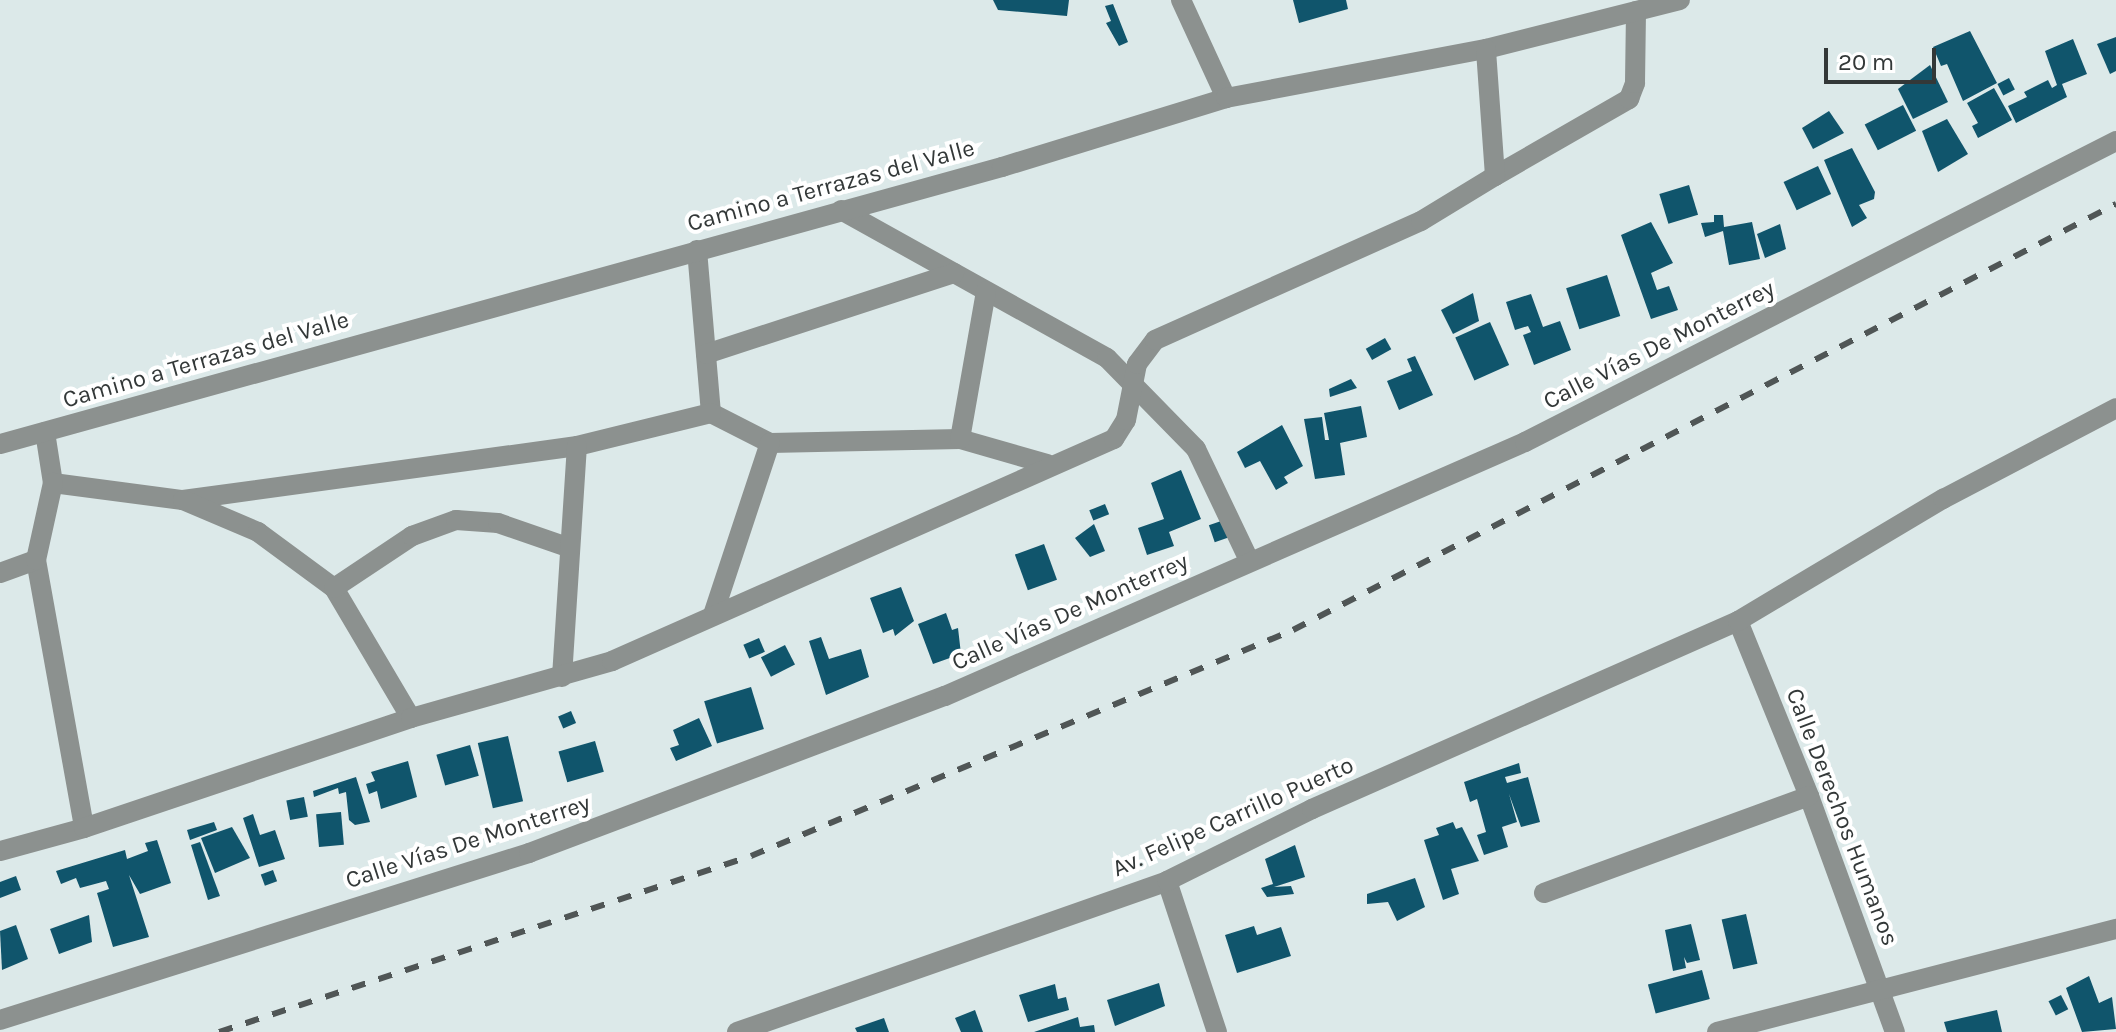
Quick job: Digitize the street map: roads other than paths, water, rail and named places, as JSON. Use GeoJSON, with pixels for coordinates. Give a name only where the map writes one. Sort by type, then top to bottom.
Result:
{"type":"FeatureCollection","features":[{"type":"Feature","properties":{"kind":"street"},"geometry":{"type":"LineString","coordinates":[[1181,0],[1226,98]]}},
{"type":"Feature","properties":{"kind":"street","name":"Camino a Terrazas del Valle"},"geometry":{"type":"LineString","coordinates":[[0,444],[841,210],[1226,98],[1486,49],[1680,0]]}},
{"type":"Feature","properties":{"kind":"street"},"geometry":{"type":"LineString","coordinates":[[0,851],[84,828],[411,718],[612,661],[1047,464],[1114,439],[1126,420],[1137,364],[1155,340],[1421,221],[1629,99],[1635,83],[1636,11]]}},
{"type":"Feature","properties":{"kind":"street"},"geometry":{"type":"LineString","coordinates":[[1486,49],[1495,176]]}},
{"type":"Feature","properties":{"kind":"street","name":"Calle Vías De Monterrey"},"geometry":{"type":"LineString","coordinates":[[0,1020],[529,853],[945,696],[1525,442],[2116,141]]}},
{"type":"Feature","properties":{"kind":"street"},"geometry":{"type":"LineString","coordinates":[[841,210],[1107,358],[1196,449],[1250,562]]}},
{"type":"Feature","properties":{"kind":"street"},"geometry":{"type":"LineString","coordinates":[[697,250],[711,413]]}},
{"type":"Feature","properties":{"kind":"street"},"geometry":{"type":"LineString","coordinates":[[706,354],[954,273]]}},
{"type":"Feature","properties":{"kind":"street"},"geometry":{"type":"LineString","coordinates":[[960,439],[986,291]]}},
{"type":"Feature","properties":{"kind":"street","name":"Av. Felipe Carrillo Puerto"},"geometry":{"type":"LineString","coordinates":[[737,1032],[1167,881],[1312,809],[1738,621],[1943,499],[2116,408]]}},
{"type":"Feature","properties":{"kind":"street"},"geometry":{"type":"LineString","coordinates":[[53,483],[183,500],[577,446],[711,413],[770,443],[960,439],[1047,464]]}},
{"type":"Feature","properties":{"kind":"street"},"geometry":{"type":"LineString","coordinates":[[45,432],[53,483],[36,560],[84,828]]}},
{"type":"Feature","properties":{"kind":"street"},"geometry":{"type":"LineString","coordinates":[[713,615],[770,443]]}},
{"type":"Feature","properties":{"kind":"street"},"geometry":{"type":"LineString","coordinates":[[562,677],[577,446]]}},
{"type":"Feature","properties":{"kind":"street"},"geometry":{"type":"LineString","coordinates":[[183,500],[258,532],[334,588],[411,718]]}},
{"type":"Feature","properties":{"kind":"street"},"geometry":{"type":"LineString","coordinates":[[334,588],[412,536],[456,520],[498,523],[570,548]]}},
{"type":"Feature","properties":{"kind":"street"},"geometry":{"type":"LineString","coordinates":[[0,573],[36,560]]}},
{"type":"Feature","properties":{"kind":"street","name":"Calle Derechos Humanos"},"geometry":{"type":"LineString","coordinates":[[1738,621],[1809,796],[1895,1032]]}},
{"type":"Feature","properties":{"kind":"street"},"geometry":{"type":"LineString","coordinates":[[1544,893],[1809,796]]}},
{"type":"Feature","properties":{"kind":"street"},"geometry":{"type":"LineString","coordinates":[[1167,881],[1217,1032]]}},
{"type":"Feature","properties":{"kind":"street"},"geometry":{"type":"LineString","coordinates":[[1717,1032],[2116,929]]}},
{"type":"Feature","properties":{"kind":"railway"},"geometry":{"type":"LineString","coordinates":[[219,1032],[751,856],[1293,630],[2116,204]]}}]}
